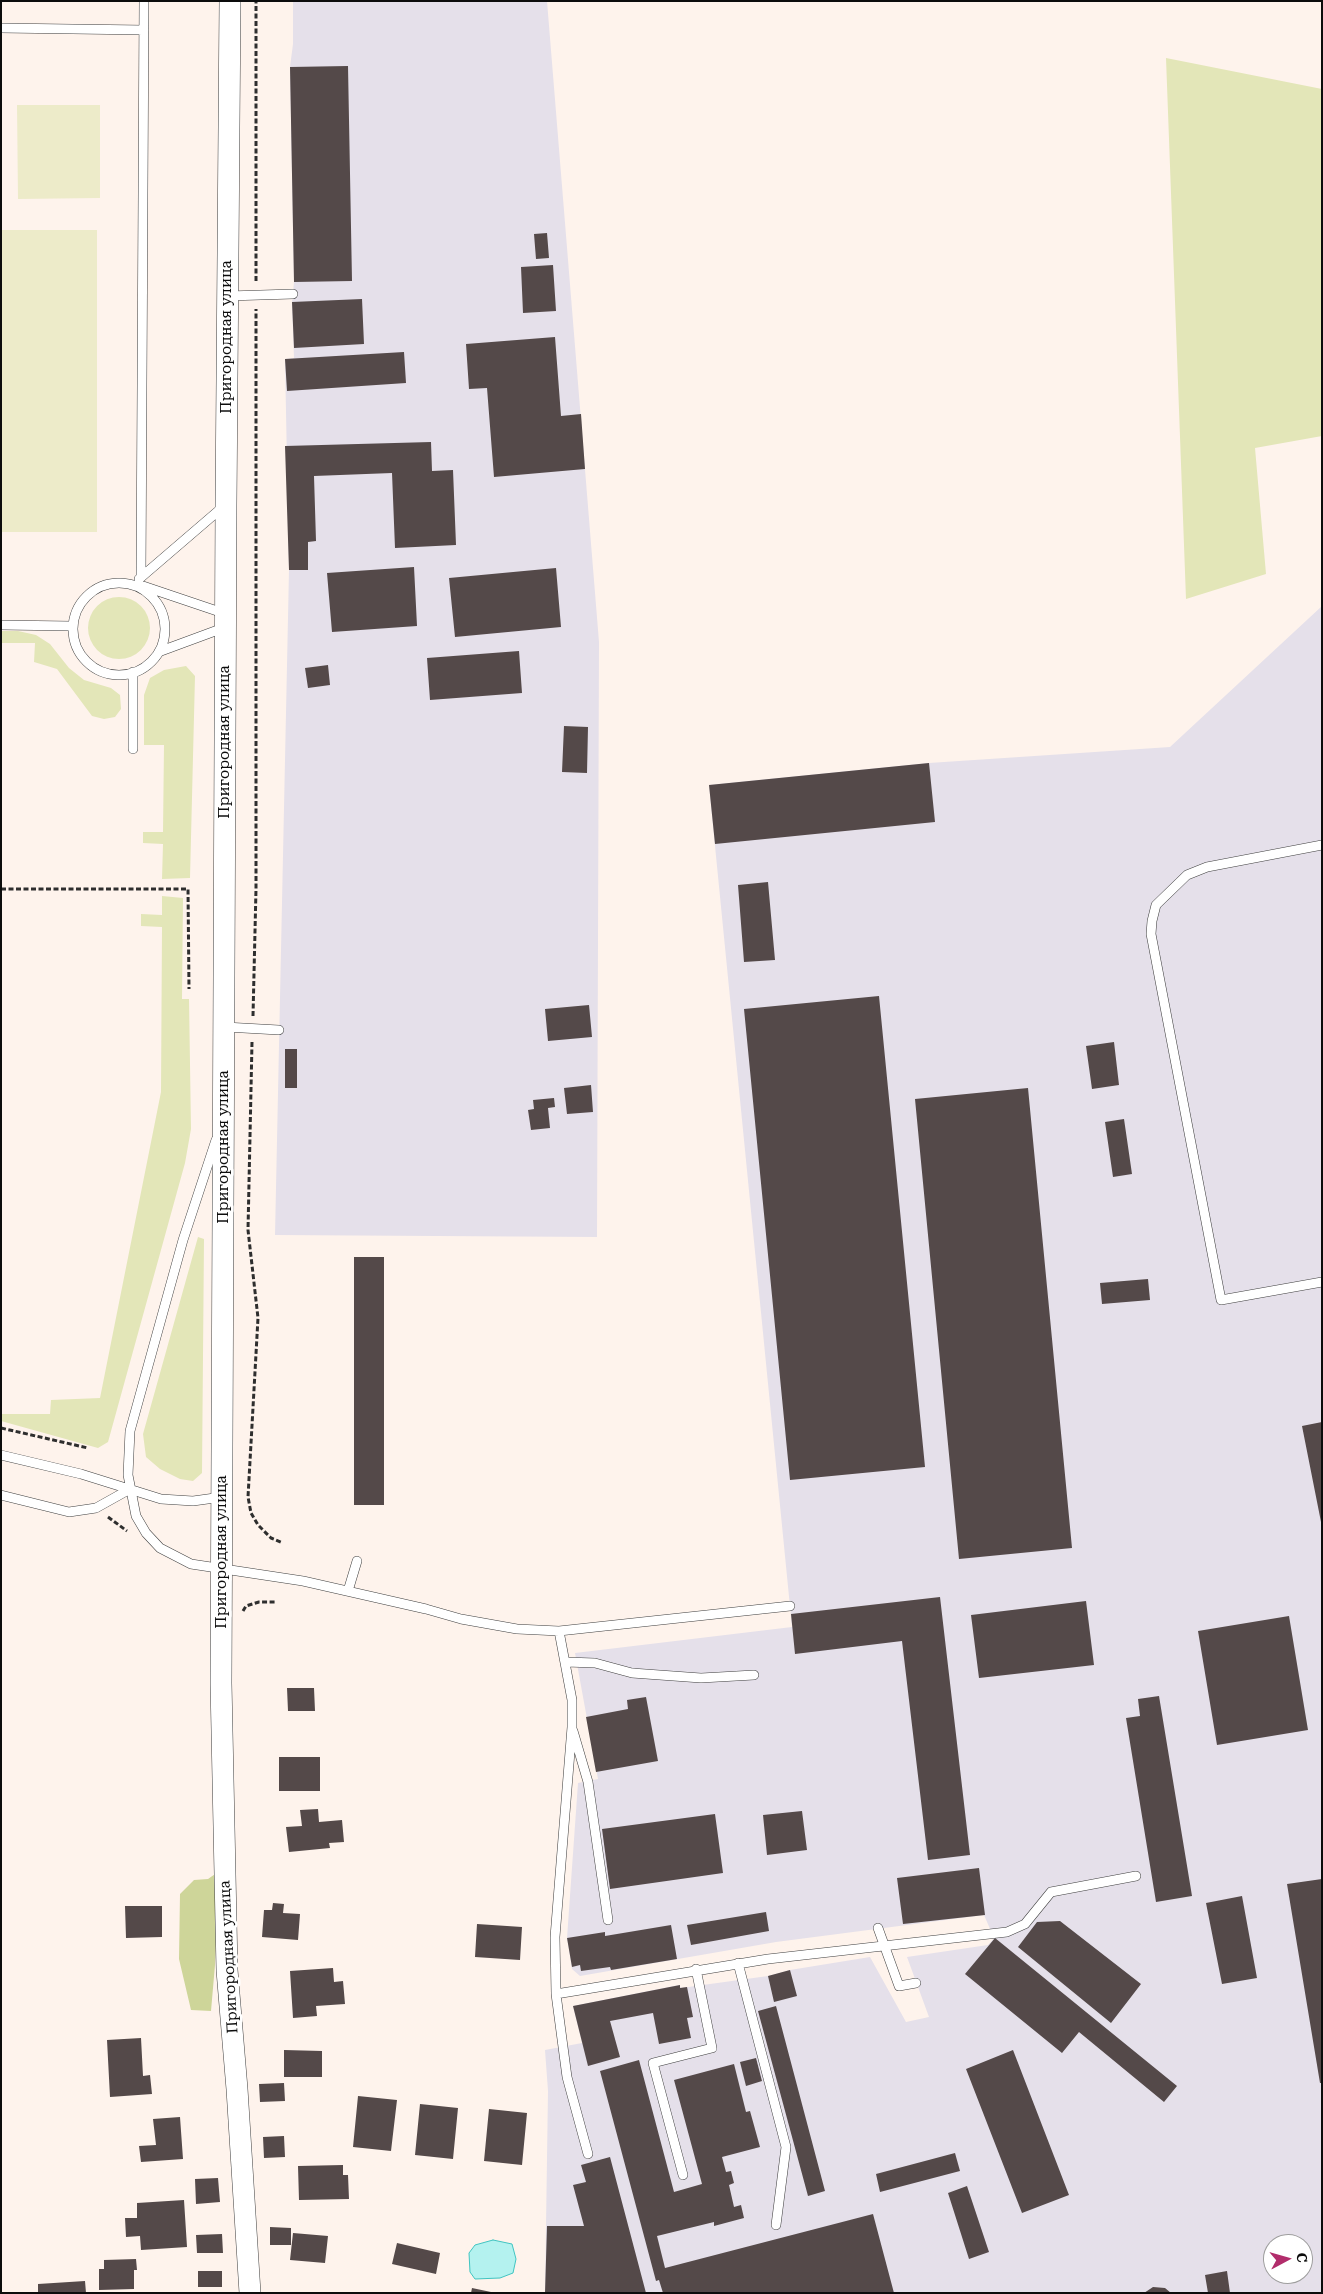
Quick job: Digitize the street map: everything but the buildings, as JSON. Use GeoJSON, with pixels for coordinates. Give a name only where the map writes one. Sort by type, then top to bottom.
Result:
{"type":"FeatureCollection","features":[{"type":"Feature","properties":{"kind":"street","name":"Пригородная улица"},"geometry":{"type":"LineString","coordinates":[[230,1],[221,1683],[228,1970],[240,2117],[250,2293]]}},
{"type":"Feature","properties":{"kind":"lane"},"geometry":{"type":"LineString","coordinates":[[142,576],[144,1]]}},
{"type":"Feature","properties":{"kind":"lane"},"geometry":{"type":"LineString","coordinates":[[1,28],[144,30]]}},
{"type":"Feature","properties":{"kind":"lane"},"geometry":{"type":"LineString","coordinates":[[228,296],[292,294]]}},
{"type":"Feature","properties":{"kind":"lane"},"geometry":{"type":"LineString","coordinates":[[133,583],[226,505]]}},
{"type":"Feature","properties":{"kind":"lane"},"geometry":{"type":"LineString","coordinates":[[105,583],[133,583],[226,620],[161,651],[144,669],[120,676],[95,670],[77,651],[71,626],[81,599],[105,583]]}},
{"type":"Feature","properties":{"kind":"lane"},"geometry":{"type":"LineString","coordinates":[[133,583],[157,600],[166,627],[161,651]]}},
{"type":"Feature","properties":{"kind":"lane"},"geometry":{"type":"LineString","coordinates":[[1,625],[71,626]]}},
{"type":"Feature","properties":{"kind":"lane"},"geometry":{"type":"LineString","coordinates":[[132,749],[133,672]]}},
{"type":"Feature","properties":{"kind":"lane"},"geometry":{"type":"LineString","coordinates":[[1322,845],[1207,867],[1187,875],[1172,887],[1156,905],[1151,934],[1221,1300],[1322,1282]]}},
{"type":"Feature","properties":{"kind":"lane"},"geometry":{"type":"LineString","coordinates":[[225,1027],[279,1030]]}},
{"type":"Feature","properties":{"kind":"lane"},"geometry":{"type":"LineString","coordinates":[[224,1116],[183,1240],[130,1430],[127,1452],[130,1489],[136,1516],[146,1533],[160,1548],[191,1564],[303,1581],[426,1608],[461,1619],[517,1628],[559,1631],[790,1606]]}},
{"type":"Feature","properties":{"kind":"lane"},"geometry":{"type":"LineString","coordinates":[[1,1455],[81,1474],[161,1499],[193,1501],[223,1497]]}},
{"type":"Feature","properties":{"kind":"lane"},"geometry":{"type":"LineString","coordinates":[[1,1495],[69,1512],[96,1508],[130,1489]]}},
{"type":"Feature","properties":{"kind":"lane"},"geometry":{"type":"LineString","coordinates":[[348,1591],[357,1561]]}},
{"type":"Feature","properties":{"kind":"lane"},"geometry":{"type":"LineString","coordinates":[[559,1631],[572,1700],[572,1727],[555,1937],[556,1994],[567,2077],[588,2154]]}},
{"type":"Feature","properties":{"kind":"lane"},"geometry":{"type":"LineString","coordinates":[[566,1662],[595,1663],[632,1673],[701,1678],[754,1675]]}},
{"type":"Feature","properties":{"kind":"lane"},"geometry":{"type":"LineString","coordinates":[[572,1727],[588,1782],[608,1920]]}},
{"type":"Feature","properties":{"kind":"lane"},"geometry":{"type":"LineString","coordinates":[[556,1994],[738,1963],[1007,1932],[1025,1924],[1051,1892],[1136,1876]]}},
{"type":"Feature","properties":{"kind":"lane"},"geometry":{"type":"LineString","coordinates":[[878,1928],[899,1986],[916,1983]]}},
{"type":"Feature","properties":{"kind":"lane"},"geometry":{"type":"LineString","coordinates":[[738,1963],[786,2146],[776,2225]]}},
{"type":"Feature","properties":{"kind":"lane"},"geometry":{"type":"LineString","coordinates":[[683,2175],[653,2063],[712,2048],[696,1970]]}},
{"type":"Feature","properties":{"kind":"path"},"geometry":{"type":"LineString","coordinates":[[256,1],[256,290]]}},
{"type":"Feature","properties":{"kind":"path"},"geometry":{"type":"LineString","coordinates":[[256,300],[256,869],[248,1230],[258,1318],[248,1497],[252,1513],[258,1525],[271,1538],[283,1543]]}},
{"type":"Feature","properties":{"kind":"path"},"geometry":{"type":"LineString","coordinates":[[1,889],[188,889],[189,989]]}},
{"type":"Feature","properties":{"kind":"path"},"geometry":{"type":"LineString","coordinates":[[1,1428],[88,1448]]}},
{"type":"Feature","properties":{"kind":"path"},"geometry":{"type":"LineString","coordinates":[[240,1617],[246,1606],[259,1602],[275,1602]]}},
{"type":"Feature","properties":{"kind":"shaded area"},"geometry":{"type":"Polygon","coordinates":[[[293,1],[547,1],[599,642],[597,1237],[275,1235],[289,570],[285,359],[294,358],[290,67],[293,44],[293,1]]]}},
{"type":"Feature","properties":{"kind":"shaded area"},"geometry":{"type":"Polygon","coordinates":[[[17,105],[100,105],[100,198],[18,199],[17,105]]]}},
{"type":"Feature","properties":{"kind":"shaded area"},"geometry":{"type":"Polygon","coordinates":[[[1,230],[97,230],[97,532],[1,532],[1,230]]]}},
{"type":"Feature","properties":{"kind":"shaded area"},"geometry":{"type":"Polygon","coordinates":[[[1322,606],[1322,2293],[545,2293],[548,2091],[545,2050],[582,2043],[573,2006],[679,1985],[681,1988],[768,1976],[790,1970],[870,1957],[906,2022],[929,2017],[907,1957],[988,1945],[994,1938],[984,1915],[776,1942],[580,1976],[572,1969],[567,1938],[578,1783],[598,1779],[575,1653],[792,1627],[709,785],[929,763],[1170,747],[1322,606]]]}},
{"type":"Feature","properties":{"kind":"green space"},"geometry":{"type":"Polygon","coordinates":[[[1166,58],[1322,89],[1322,436],[1255,448],[1266,574],[1186,599],[1166,58]]]}},
{"type":"Feature","properties":{"kind":"green space"},"geometry":{"type":"Polygon","coordinates":[[[113,597],[125,597],[141,606],[148,616],[150,628],[148,640],[141,650],[125,659],[113,659],[102,654],[93,645],[88,634],[88,622],[93,611],[102,602],[113,597]]]}},
{"type":"Feature","properties":{"kind":"green space"},"geometry":{"type":"Polygon","coordinates":[[[1,631],[18,631],[36,635],[50,644],[69,668],[84,680],[111,688],[120,695],[121,709],[115,717],[104,719],[92,716],[57,669],[34,662],[35,643],[1,643],[1,631]]]}},
{"type":"Feature","properties":{"kind":"green space"},"geometry":{"type":"Polygon","coordinates":[[[186,666],[195,676],[190,878],[162,879],[163,844],[143,843],[143,832],[163,832],[164,745],[144,745],[144,695],[150,678],[164,670],[186,666]]]}},
{"type":"Feature","properties":{"kind":"green space"},"geometry":{"type":"Polygon","coordinates":[[[162,896],[183,898],[182,999],[189,999],[191,1129],[185,1163],[108,1442],[98,1448],[1,1421],[1,1414],[50,1414],[51,1400],[100,1398],[161,1092],[162,927],[141,926],[141,914],[162,915],[162,896]]]}},
{"type":"Feature","properties":{"kind":"green space"},"geometry":{"type":"Polygon","coordinates":[[[198,1237],[204,1239],[202,1473],[193,1481],[180,1479],[160,1469],[146,1457],[143,1434],[198,1237]]]}},
{"type":"Feature","properties":{"kind":"green space"},"geometry":{"type":"Polygon","coordinates":[[[218,1872],[215,1965],[211,2011],[191,2010],[179,1959],[180,1894],[194,1880],[208,1879],[218,1872]]]}},
{"type":"Feature","properties":{"kind":"water"},"geometry":{"type":"Polygon","coordinates":[[[493,2240],[512,2244],[516,2259],[513,2273],[500,2278],[475,2279],[470,2272],[469,2253],[475,2245],[493,2240]]]}}]}
